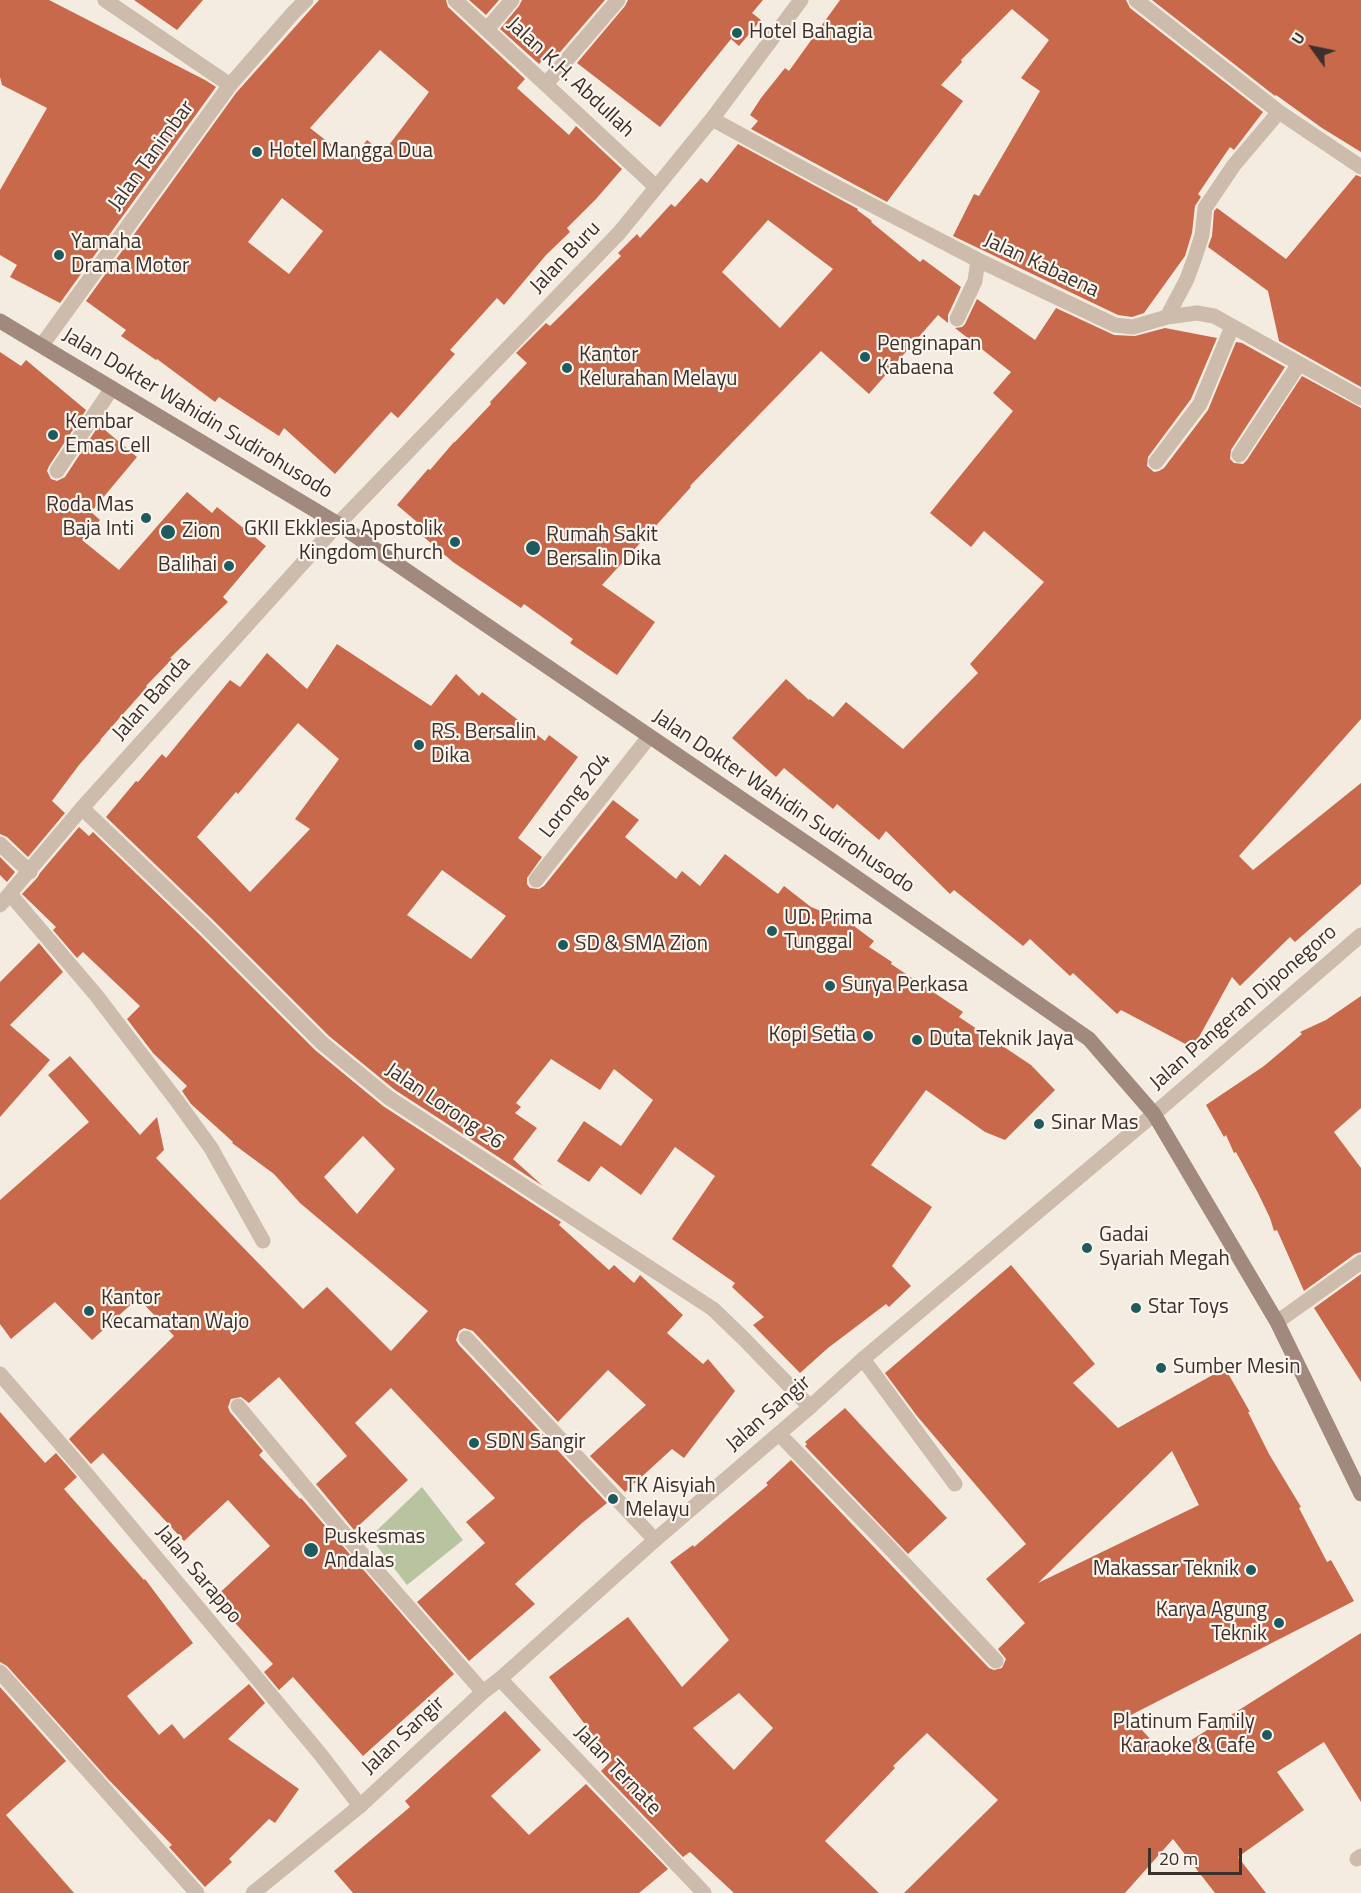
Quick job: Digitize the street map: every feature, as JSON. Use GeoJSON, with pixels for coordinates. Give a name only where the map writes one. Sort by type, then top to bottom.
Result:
{"type":"FeatureCollection","features":[{"type":"Feature","properties":{"kind":"main road","name":"Jalan Dokter Wahidin Sudirohusodo"},"geometry":{"type":"LineString","coordinates":[[0,321],[338,524],[824,855],[1089,1039],[1154,1114],[1277,1322],[1361,1494]]}},
{"type":"Feature","properties":{"kind":"street"},"geometry":{"type":"LineString","coordinates":[[105,0],[230,85]]}},
{"type":"Feature","properties":{"kind":"street","name":"Jalan Tanimbar"},"geometry":{"type":"LineString","coordinates":[[42,345],[230,85],[306,0]]}},
{"type":"Feature","properties":{"kind":"street","name":"Jalan K.H. Abdullah"},"geometry":{"type":"LineString","coordinates":[[455,0],[656,187]]}},
{"type":"Feature","properties":{"kind":"street"},"geometry":{"type":"LineString","coordinates":[[487,29],[512,0]]}},
{"type":"Feature","properties":{"kind":"street"},"geometry":{"type":"LineString","coordinates":[[546,84],[618,0]]}},
{"type":"Feature","properties":{"kind":"street","name":"Jalan Buru"},"geometry":{"type":"LineString","coordinates":[[338,524],[619,233],[712,118],[801,0]]}},
{"type":"Feature","properties":{"kind":"street"},"geometry":{"type":"LineString","coordinates":[[1136,0],[1279,112],[1361,167]]}},
{"type":"Feature","properties":{"kind":"street"},"geometry":{"type":"LineString","coordinates":[[1167,317],[1187,279],[1202,235],[1205,208],[1234,165],[1279,112]]}},
{"type":"Feature","properties":{"kind":"street","name":"Jalan Kabaena"},"geometry":{"type":"LineString","coordinates":[[712,118],[839,189],[978,260],[1115,325],[1133,327],[1167,317],[1197,314],[1214,316],[1361,398]]}},
{"type":"Feature","properties":{"kind":"street"},"geometry":{"type":"LineString","coordinates":[[957,319],[975,281],[978,260]]}},
{"type":"Feature","properties":{"kind":"street"},"geometry":{"type":"LineString","coordinates":[[1156,462],[1200,404],[1232,327]]}},
{"type":"Feature","properties":{"kind":"street"},"geometry":{"type":"LineString","coordinates":[[1239,455],[1299,364]]}},
{"type":"Feature","properties":{"kind":"street"},"geometry":{"type":"LineString","coordinates":[[57,471],[112,388]]}},
{"type":"Feature","properties":{"kind":"street","name":"Jalan Banda"},"geometry":{"type":"LineString","coordinates":[[5,899],[82,808],[338,524]]}},
{"type":"Feature","properties":{"kind":"street","name":"Lorong 204"},"geometry":{"type":"LineString","coordinates":[[536,880],[649,737]]}},
{"type":"Feature","properties":{"kind":"street","name":"Jalan Lorong 26"},"geometry":{"type":"LineString","coordinates":[[82,808],[322,1043],[372,1085],[713,1309],[810,1407]]}},
{"type":"Feature","properties":{"kind":"street"},"geometry":{"type":"LineString","coordinates":[[0,844],[30,872]]}},
{"type":"Feature","properties":{"kind":"street"},"geometry":{"type":"LineString","coordinates":[[5,899],[96,995],[184,1110],[211,1148],[262,1242]]}},
{"type":"Feature","properties":{"kind":"street","name":"Jalan Pangeran Diponegoro"},"geometry":{"type":"LineString","coordinates":[[1154,1114],[1361,935]]}},
{"type":"Feature","properties":{"kind":"street","name":"Jalan Sangir"},"geometry":{"type":"LineString","coordinates":[[253,1893],[360,1806],[483,1692],[863,1359],[1154,1114]]}},
{"type":"Feature","properties":{"kind":"street"},"geometry":{"type":"LineString","coordinates":[[1277,1322],[1361,1262]]}},
{"type":"Feature","properties":{"kind":"street"},"geometry":{"type":"LineString","coordinates":[[466,1338],[655,1540]]}},
{"type":"Feature","properties":{"kind":"street"},"geometry":{"type":"LineString","coordinates":[[863,1359],[955,1484]]}},
{"type":"Feature","properties":{"kind":"street","name":"Jalan Sarappo"},"geometry":{"type":"LineString","coordinates":[[0,1374],[321,1755],[360,1806]]}},
{"type":"Feature","properties":{"kind":"street"},"geometry":{"type":"LineString","coordinates":[[238,1406],[341,1530],[483,1692]]}},
{"type":"Feature","properties":{"kind":"street"},"geometry":{"type":"LineString","coordinates":[[779,1434],[996,1661]]}},
{"type":"Feature","properties":{"kind":"street"},"geometry":{"type":"LineString","coordinates":[[0,1672],[197,1893]]}},
{"type":"Feature","properties":{"kind":"street","name":"Jalan Ternate"},"geometry":{"type":"LineString","coordinates":[[500,1679],[704,1893]]}},
{"type":"Feature","properties":{"kind":"green space"},"geometry":{"type":"Polygon","coordinates":[[[422,1487],[463,1540],[407,1585],[370,1537],[422,1487]]]}},
{"type":"Feature","properties":{"kind":"building"},"geometry":{"type":"Polygon","coordinates":[[[0,0],[49,0],[216,87],[60,303],[10,277],[17,265],[0,255],[0,190],[47,108],[2,85],[0,77],[0,0]]]}},
{"type":"Feature","properties":{"kind":"building"},"geometry":{"type":"Polygon","coordinates":[[[134,0],[203,0],[177,30],[134,0]]]}},
{"type":"Feature","properties":{"kind":"building"},"geometry":{"type":"Polygon","coordinates":[[[319,0],[446,0],[448,7],[525,79],[517,88],[569,135],[576,126],[622,169],[567,228],[570,232],[546,255],[504,305],[497,298],[450,350],[455,354],[398,418],[391,412],[335,474],[284,428],[279,436],[219,397],[215,402],[157,359],[121,336],[126,330],[86,301],[236,93],[319,0]],[[380,50],[310,128],[351,160],[367,140],[383,153],[429,92],[380,50]],[[282,198],[248,242],[289,274],[323,231],[282,198]]]}},
{"type":"Feature","properties":{"kind":"building"},"geometry":{"type":"Polygon","coordinates":[[[469,0],[499,0],[486,15],[469,0]]]}},
{"type":"Feature","properties":{"kind":"building"},"geometry":{"type":"Polygon","coordinates":[[[522,0],[605,0],[555,58],[549,53],[539,64],[500,29],[522,0]]]}},
{"type":"Feature","properties":{"kind":"building"},"geometry":{"type":"Polygon","coordinates":[[[628,0],[763,0],[752,13],[761,20],[739,46],[731,39],[660,127],[577,63],[628,0]]]}},
{"type":"Feature","properties":{"kind":"building"},"geometry":{"type":"Polygon","coordinates":[[[840,0],[1126,0],[1130,8],[1263,112],[1234,150],[1230,147],[1198,194],[1201,197],[1195,206],[1192,233],[1185,256],[1144,313],[1132,317],[1118,315],[953,236],[974,194],[979,196],[1040,91],[1021,78],[1049,40],[1012,9],[961,60],[962,62],[941,85],[963,101],[887,202],[751,129],[758,121],[750,115],[761,98],[785,68],[789,71],[840,0]]]}},
{"type":"Feature","properties":{"kind":"building"},"geometry":{"type":"Polygon","coordinates":[[[1152,0],[1361,0],[1361,152],[1275,96],[1152,0]]]}},
{"type":"Feature","properties":{"kind":"building"},"geometry":{"type":"Polygon","coordinates":[[[738,144],[858,209],[920,262],[923,259],[961,287],[948,315],[948,323],[938,315],[869,394],[821,351],[690,486],[602,585],[655,622],[617,675],[570,643],[573,639],[524,604],[521,608],[453,562],[418,532],[423,527],[397,505],[527,363],[516,353],[546,323],[550,326],[621,256],[618,253],[637,234],[640,238],[671,204],[675,207],[701,178],[707,183],[738,144]],[[768,220],[722,272],[780,328],[833,269],[768,220]]]}},
{"type":"Feature","properties":{"kind":"building"},"geometry":{"type":"Polygon","coordinates":[[[1356,175],[1361,177],[1361,387],[1279,341],[1268,291],[1208,247],[1212,236],[1214,211],[1217,208],[1286,259],[1356,175]]]}},
{"type":"Feature","properties":{"kind":"building"},"geometry":{"type":"Polygon","coordinates":[[[977,299],[1035,340],[1056,308],[1114,335],[1135,336],[1165,328],[1217,338],[1191,399],[1148,457],[1147,466],[1154,472],[1164,468],[1208,410],[1236,342],[1242,343],[1285,367],[1231,450],[1230,459],[1234,463],[1243,464],[1247,460],[1302,376],[1361,408],[1361,719],[1239,856],[1253,870],[1361,783],[1361,884],[1295,942],[1290,937],[1240,986],[1232,977],[1193,1048],[1121,1010],[1117,1014],[1073,973],[1070,976],[1030,939],[1023,946],[954,890],[950,894],[886,831],[879,840],[837,804],[833,809],[784,768],[776,777],[732,738],[786,679],[809,700],[833,717],[846,702],[903,749],[978,673],[970,664],[1044,582],[984,531],[971,547],[930,513],[1013,411],[993,393],[1011,372],[955,328],[965,324],[977,299]]]}},
{"type":"Feature","properties":{"kind":"building"},"geometry":{"type":"Polygon","coordinates":[[[0,352],[21,366],[26,360],[86,410],[49,466],[47,471],[51,479],[57,481],[65,477],[99,425],[137,457],[91,512],[100,520],[82,540],[119,570],[187,492],[212,513],[217,507],[266,546],[223,597],[228,602],[170,658],[172,659],[79,765],[52,801],[65,813],[28,857],[7,837],[0,834],[0,352]]]}},
{"type":"Feature","properties":{"kind":"building"},"geometry":{"type":"Polygon","coordinates":[[[337,644],[431,706],[456,674],[479,696],[482,692],[545,741],[549,735],[578,757],[518,838],[542,857],[527,878],[530,888],[539,889],[544,886],[613,800],[639,820],[625,837],[676,879],[682,871],[700,886],[725,854],[778,894],[784,886],[811,907],[850,923],[874,941],[869,947],[963,1012],[959,1017],[1031,1065],[1055,1090],[1005,1140],[985,1132],[926,1090],[871,1165],[932,1207],[892,1266],[911,1286],[889,1307],[886,1304],[828,1348],[800,1373],[753,1325],[764,1317],[732,1287],[735,1283],[672,1239],[715,1176],[675,1147],[641,1195],[601,1166],[589,1182],[557,1161],[584,1121],[621,1146],[653,1100],[614,1069],[600,1090],[551,1059],[516,1103],[521,1107],[515,1113],[537,1128],[513,1159],[543,1186],[395,1090],[329,1036],[106,817],[162,754],[166,758],[230,680],[240,687],[267,653],[307,689],[337,644]],[[298,723],[238,794],[236,792],[197,837],[250,892],[310,829],[295,819],[339,759],[298,723]],[[442,870],[407,915],[471,959],[506,916],[442,870]]]}},
{"type":"Feature","properties":{"kind":"building"},"geometry":{"type":"Polygon","coordinates":[[[79,827],[89,836],[93,832],[315,1050],[383,1106],[561,1222],[559,1225],[609,1270],[614,1265],[634,1283],[640,1275],[683,1315],[667,1333],[703,1364],[708,1359],[735,1391],[684,1458],[672,1449],[625,1492],[590,1456],[646,1405],[608,1370],[558,1422],[473,1331],[464,1328],[459,1331],[456,1340],[459,1345],[607,1503],[515,1584],[535,1604],[469,1661],[417,1602],[485,1543],[466,1522],[495,1498],[391,1388],[355,1423],[408,1480],[354,1530],[316,1484],[347,1456],[279,1377],[249,1403],[241,1397],[231,1399],[228,1407],[230,1412],[263,1451],[259,1455],[301,1498],[454,1674],[363,1756],[293,1677],[279,1690],[264,1672],[273,1664],[213,1599],[270,1546],[228,1500],[184,1541],[103,1453],[91,1464],[69,1439],[174,1336],[138,1298],[92,1340],[55,1302],[11,1339],[0,1324],[0,1200],[89,1122],[48,1075],[70,1056],[140,1135],[157,1117],[164,1150],[156,1158],[303,1309],[327,1287],[391,1351],[428,1311],[300,1203],[274,1174],[232,1143],[191,1104],[182,1091],[187,1086],[153,1053],[127,1019],[140,1006],[83,952],[77,958],[53,930],[56,927],[22,894],[79,827]],[[363,1136],[324,1177],[357,1214],[395,1169],[363,1136]]]}},
{"type":"Feature","properties":{"kind":"building"},"geometry":{"type":"Polygon","coordinates":[[[0,857],[15,872],[7,882],[0,875],[0,857]]]}},
{"type":"Feature","properties":{"kind":"building"},"geometry":{"type":"Polygon","coordinates":[[[39,943],[63,972],[10,1025],[50,1060],[0,1117],[0,982],[39,943]]]}},
{"type":"Feature","properties":{"kind":"building"},"geometry":{"type":"Polygon","coordinates":[[[1361,996],[1361,1108],[1334,1132],[1361,1168],[1361,1252],[1304,1291],[1258,1193],[1226,1135],[1224,1137],[1206,1105],[1264,1066],[1302,1034],[1300,1032],[1326,1020],[1361,996]]]}},
{"type":"Feature","properties":{"kind":"building"},"geometry":{"type":"Polygon","coordinates":[[[1011,1265],[1095,1364],[1073,1383],[1118,1428],[1225,1368],[1250,1412],[1248,1412],[1269,1454],[1301,1507],[1299,1508],[1327,1562],[1331,1560],[1354,1601],[1129,1716],[1166,1756],[1361,1633],[1361,1802],[1324,1742],[1277,1772],[1304,1810],[1238,1857],[1266,1893],[1215,1893],[1173,1839],[1125,1893],[904,1893],[998,1800],[927,1733],[893,1766],[895,1768],[825,1841],[879,1893],[734,1893],[690,1852],[683,1857],[601,1771],[612,1760],[549,1677],[628,1617],[682,1687],[729,1640],[670,1562],[693,1545],[694,1547],[768,1485],[766,1483],[791,1460],[989,1668],[994,1670],[1002,1668],[1006,1659],[998,1649],[1025,1623],[986,1579],[1026,1544],[917,1416],[885,1373],[1011,1265]],[[1172,1451],[1038,1583],[1199,1505],[1172,1451]],[[739,1693],[693,1728],[734,1770],[773,1728],[739,1693]]]}},
{"type":"Feature","properties":{"kind":"building"},"geometry":{"type":"Polygon","coordinates":[[[1361,1274],[1361,1382],[1314,1308],[1361,1274]]]}},
{"type":"Feature","properties":{"kind":"building"},"geometry":{"type":"Polygon","coordinates":[[[845,1408],[947,1518],[908,1554],[805,1446],[807,1444],[805,1442],[845,1408]]]}},
{"type":"Feature","properties":{"kind":"building"},"geometry":{"type":"Polygon","coordinates":[[[0,1412],[45,1463],[56,1453],[77,1477],[64,1489],[145,1579],[193,1643],[127,1696],[159,1735],[172,1724],[184,1739],[249,1684],[265,1703],[228,1739],[299,1789],[275,1823],[269,1819],[229,1859],[232,1862],[205,1887],[169,1847],[172,1845],[108,1779],[7,1666],[0,1662],[0,1412]]]}},
{"type":"Feature","properties":{"kind":"building"},"geometry":{"type":"Polygon","coordinates":[[[0,1687],[66,1761],[6,1815],[74,1893],[0,1893],[0,1687]]]}},
{"type":"Feature","properties":{"kind":"building"},"geometry":{"type":"Polygon","coordinates":[[[505,1711],[541,1750],[491,1796],[529,1835],[586,1784],[668,1869],[639,1893],[353,1893],[334,1871],[410,1807],[405,1801],[505,1711]]]}},
{"type":"Feature","properties":{"kind":"place","name":"Hotel Bahagia"},"geometry":{"type":"Point","coordinates":[737,33]}},
{"type":"Feature","properties":{"kind":"place","name":"Hotel Mangga Dua"},"geometry":{"type":"Point","coordinates":[257,152]}},
{"type":"Feature","properties":{"kind":"place","name":"Yamaha Drama Motor"},"geometry":{"type":"Point","coordinates":[59,255]}},
{"type":"Feature","properties":{"kind":"place","name":"Penginapan Kabaena"},"geometry":{"type":"Point","coordinates":[865,357]}},
{"type":"Feature","properties":{"kind":"place","name":"Kantor Kelurahan Melayu"},"geometry":{"type":"Point","coordinates":[567,368]}},
{"type":"Feature","properties":{"kind":"place","name":"Kembar Emas Cell"},"geometry":{"type":"Point","coordinates":[53,435]}},
{"type":"Feature","properties":{"kind":"place","name":"Roda Mas Baja Inti"},"geometry":{"type":"Point","coordinates":[146,518]}},
{"type":"Feature","properties":{"kind":"place","name":"Zion"},"geometry":{"type":"Point","coordinates":[168,532]}},
{"type":"Feature","properties":{"kind":"place","name":"GKII Ekklesia Apostolik Kingdom Church"},"geometry":{"type":"Point","coordinates":[455,542]}},
{"type":"Feature","properties":{"kind":"place","name":"Rumah Sakit Bersalin Dika"},"geometry":{"type":"Point","coordinates":[533,548]}},
{"type":"Feature","properties":{"kind":"place","name":"Balihai"},"geometry":{"type":"Point","coordinates":[229,566]}},
{"type":"Feature","properties":{"kind":"place","name":"RS. Bersalin Dika"},"geometry":{"type":"Point","coordinates":[419,745]}},
{"type":"Feature","properties":{"kind":"place","name":"UD. Prima Tunggal"},"geometry":{"type":"Point","coordinates":[772,931]}},
{"type":"Feature","properties":{"kind":"place","name":"SD & SMA Zion"},"geometry":{"type":"Point","coordinates":[563,945]}},
{"type":"Feature","properties":{"kind":"place","name":"Surya Perkasa"},"geometry":{"type":"Point","coordinates":[830,986]}},
{"type":"Feature","properties":{"kind":"place","name":"Kopi Setia"},"geometry":{"type":"Point","coordinates":[868,1036]}},
{"type":"Feature","properties":{"kind":"place","name":"Duta Teknik Jaya"},"geometry":{"type":"Point","coordinates":[917,1040]}},
{"type":"Feature","properties":{"kind":"place","name":"Sinar Mas"},"geometry":{"type":"Point","coordinates":[1039,1124]}},
{"type":"Feature","properties":{"kind":"place","name":"Gadai Syariah Megah"},"geometry":{"type":"Point","coordinates":[1087,1248]}},
{"type":"Feature","properties":{"kind":"place","name":"Star Toys"},"geometry":{"type":"Point","coordinates":[1136,1308]}},
{"type":"Feature","properties":{"kind":"place","name":"Kantor Kecamatan Wajo"},"geometry":{"type":"Point","coordinates":[89,1311]}},
{"type":"Feature","properties":{"kind":"place","name":"Sumber Mesin"},"geometry":{"type":"Point","coordinates":[1161,1368]}},
{"type":"Feature","properties":{"kind":"place","name":"SDN Sangir"},"geometry":{"type":"Point","coordinates":[474,1443]}},
{"type":"Feature","properties":{"kind":"place","name":"TK Aisyiah Melayu"},"geometry":{"type":"Point","coordinates":[613,1499]}},
{"type":"Feature","properties":{"kind":"place","name":"Puskesmas Andalas"},"geometry":{"type":"Point","coordinates":[311,1550]}},
{"type":"Feature","properties":{"kind":"place","name":"Makassar Teknik"},"geometry":{"type":"Point","coordinates":[1251,1570]}},
{"type":"Feature","properties":{"kind":"place","name":"Karya Agung Teknik"},"geometry":{"type":"Point","coordinates":[1279,1623]}},
{"type":"Feature","properties":{"kind":"place","name":"Platinum Family Karaoke & Cafe"},"geometry":{"type":"Point","coordinates":[1267,1735]}}]}
